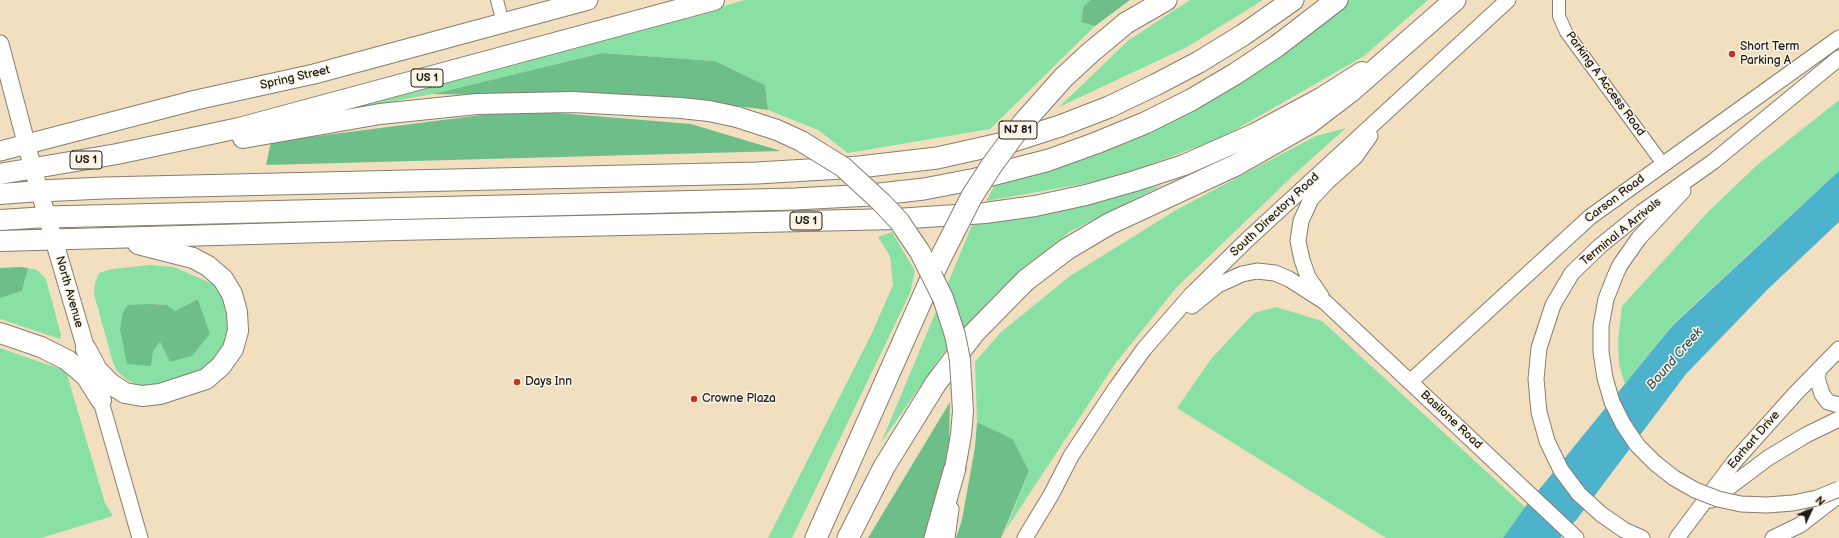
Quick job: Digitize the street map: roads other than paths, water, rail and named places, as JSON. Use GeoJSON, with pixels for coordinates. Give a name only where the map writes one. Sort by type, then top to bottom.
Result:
{"type":"FeatureCollection","features":[{"type":"Feature","properties":{"kind":"highway","name":"US 1"},"geometry":{"type":"LineString","coordinates":[[0,174],[138,149],[289,115],[714,0]]}},
{"type":"Feature","properties":{"kind":"highway"},"geometry":{"type":"LineString","coordinates":[[1126,23],[1156,0]]}},
{"type":"Feature","properties":{"kind":"highway"},"geometry":{"type":"LineString","coordinates":[[1126,23],[1166,0]]}},
{"type":"Feature","properties":{"kind":"highway"},"geometry":{"type":"LineString","coordinates":[[0,194],[102,188],[764,172],[859,167],[937,158],[1019,139],[1060,126],[1109,107],[1199,62],[1248,32],[1293,0]]}},
{"type":"Feature","properties":{"kind":"highway"},"geometry":{"type":"LineString","coordinates":[[0,220],[47,217],[795,199],[870,195],[924,189],[982,178],[1048,160],[1096,143],[1145,123],[1191,100],[1235,74],[1277,46],[1337,0]]}},
{"type":"Feature","properties":{"kind":"highway","name":"US 1"},"geometry":{"type":"LineString","coordinates":[[0,241],[911,218],[979,214],[1035,206],[1086,195],[1136,181],[1184,165],[1237,142],[1300,110],[1354,78],[1386,56],[1451,4]]}},
{"type":"Feature","properties":{"kind":"highway"},"geometry":{"type":"LineString","coordinates":[[848,538],[884,467],[936,383],[974,333],[1026,280],[1067,248],[1109,224],[1236,165],[1303,127],[1340,101],[1451,4]]}},
{"type":"Feature","properties":{"kind":"highway","name":"NJ 81"},"geometry":{"type":"LineString","coordinates":[[816,538],[939,261],[972,196],[1019,128],[1047,94],[1068,72],[1126,23]]}},
{"type":"Feature","properties":{"kind":"highway"},"geometry":{"type":"LineString","coordinates":[[138,149],[261,136],[358,118],[461,104],[572,102],[688,108],[737,117],[777,130],[801,141],[844,167],[882,202],[899,221],[920,252],[943,298],[955,335],[960,360],[962,411],[961,435],[955,468],[935,538]]}},
{"type":"Feature","properties":{"kind":"highway"},"geometry":{"type":"LineString","coordinates":[[86,350],[97,370],[111,384],[125,393],[142,396],[160,394],[206,379],[221,366],[230,353],[236,340],[238,322],[236,303],[228,286],[216,273],[202,262],[184,255],[113,237]]}},
{"type":"Feature","properties":{"kind":"highway"},"geometry":{"type":"LineString","coordinates":[[0,333],[41,347],[68,360],[86,376],[100,400]]}},
{"type":"Feature","properties":{"kind":"highway"},"geometry":{"type":"LineString","coordinates":[[806,538],[829,507]]}},
{"type":"Feature","properties":{"kind":"main road","name":"Spring Street"},"geometry":{"type":"LineString","coordinates":[[0,151],[196,100],[314,74],[588,0]]}},
{"type":"Feature","properties":{"kind":"main road","name":"North Avenue"},"geometry":{"type":"LineString","coordinates":[[0,44],[33,169],[86,350]]}},
{"type":"Feature","properties":{"kind":"street"},"geometry":{"type":"LineString","coordinates":[[497,0],[504,23]]}},
{"type":"Feature","properties":{"kind":"street","name":"South Directory Road"},"geometry":{"type":"LineString","coordinates":[[1071,456],[1127,373],[1161,330],[1227,258],[1508,0]]}},
{"type":"Feature","properties":{"kind":"street","name":"Parking A Access Road"},"geometry":{"type":"LineString","coordinates":[[1559,0],[1559,16],[1566,32],[1663,164]]}},
{"type":"Feature","properties":{"kind":"street","name":"Carson Road"},"geometry":{"type":"LineString","coordinates":[[1410,382],[1574,230],[1663,164],[1839,38]]}},
{"type":"Feature","properties":{"kind":"street"},"geometry":{"type":"LineString","coordinates":[[1839,58],[1714,161],[1645,231],[1627,255],[1615,276],[1606,299],[1601,326],[1601,352],[1605,378],[1612,402],[1623,424],[1637,445],[1655,463],[1674,478],[1695,490],[1718,499],[1741,504],[1767,505],[1793,503],[1817,498],[1839,489]]}},
{"type":"Feature","properties":{"kind":"street"},"geometry":{"type":"LineString","coordinates":[[1325,302],[1308,277],[1302,260],[1298,241],[1303,213],[1318,191],[1355,157],[1385,114]]}},
{"type":"Feature","properties":{"kind":"street","name":"Terminal A Arrivals"},"geometry":{"type":"LineString","coordinates":[[1642,538],[1624,530],[1601,514],[1579,494],[1561,470],[1547,441],[1539,412],[1536,368],[1543,332],[1558,294],[1580,264],[1627,224],[1714,161]]}},
{"type":"Feature","properties":{"kind":"street"},"geometry":{"type":"LineString","coordinates":[[1161,330],[1218,285],[1233,277],[1250,272],[1274,273],[1283,276],[1325,302]]}},
{"type":"Feature","properties":{"kind":"street","name":"Basilone Road"},"geometry":{"type":"LineString","coordinates":[[1325,302],[1573,536]]}},
{"type":"Feature","properties":{"kind":"street","name":"Earhart Drive"},"geometry":{"type":"LineString","coordinates":[[1677,538],[1734,462],[1818,369],[1839,349]]}},
{"type":"Feature","properties":{"kind":"street","name":"North Avenue"},"geometry":{"type":"LineString","coordinates":[[86,350],[140,538]]}},
{"type":"Feature","properties":{"kind":"street"},"geometry":{"type":"LineString","coordinates":[[1818,369],[1818,384],[1822,394],[1828,402],[1839,405]]}},
{"type":"Feature","properties":{"kind":"street"},"geometry":{"type":"LineString","coordinates":[[1696,514],[1731,485],[1768,458],[1806,435],[1839,419]]}},
{"type":"Feature","properties":{"kind":"street"},"geometry":{"type":"LineString","coordinates":[[1017,538],[1044,492],[1071,456]]}},
{"type":"Feature","properties":{"kind":"street"},"geometry":{"type":"LineString","coordinates":[[1025,538],[1051,495],[1071,456]]}},
{"type":"Feature","properties":{"kind":"street"},"geometry":{"type":"LineString","coordinates":[[947,538],[955,468]]}},
{"type":"Feature","properties":{"kind":"street"},"geometry":{"type":"LineString","coordinates":[[1773,538],[1790,531],[1810,518],[1839,495]]}},
{"type":"Feature","properties":{"kind":"water","name":"Bound Creek"},"geometry":{"type":"Polygon","coordinates":[[[1839,171],[1839,222],[1768,289],[1686,374],[1577,519],[1560,538],[1503,538],[1525,507],[1672,326],[1839,171]]]}},
{"type":"Feature","properties":{"kind":"place","name":"Short Term Parking A"},"geometry":{"type":"Point","coordinates":[1732,54]}},
{"type":"Feature","properties":{"kind":"place","name":"Days Inn"},"geometry":{"type":"Point","coordinates":[517,382]}},
{"type":"Feature","properties":{"kind":"place","name":"Crowne Plaza"},"geometry":{"type":"Point","coordinates":[694,399]}}]}
